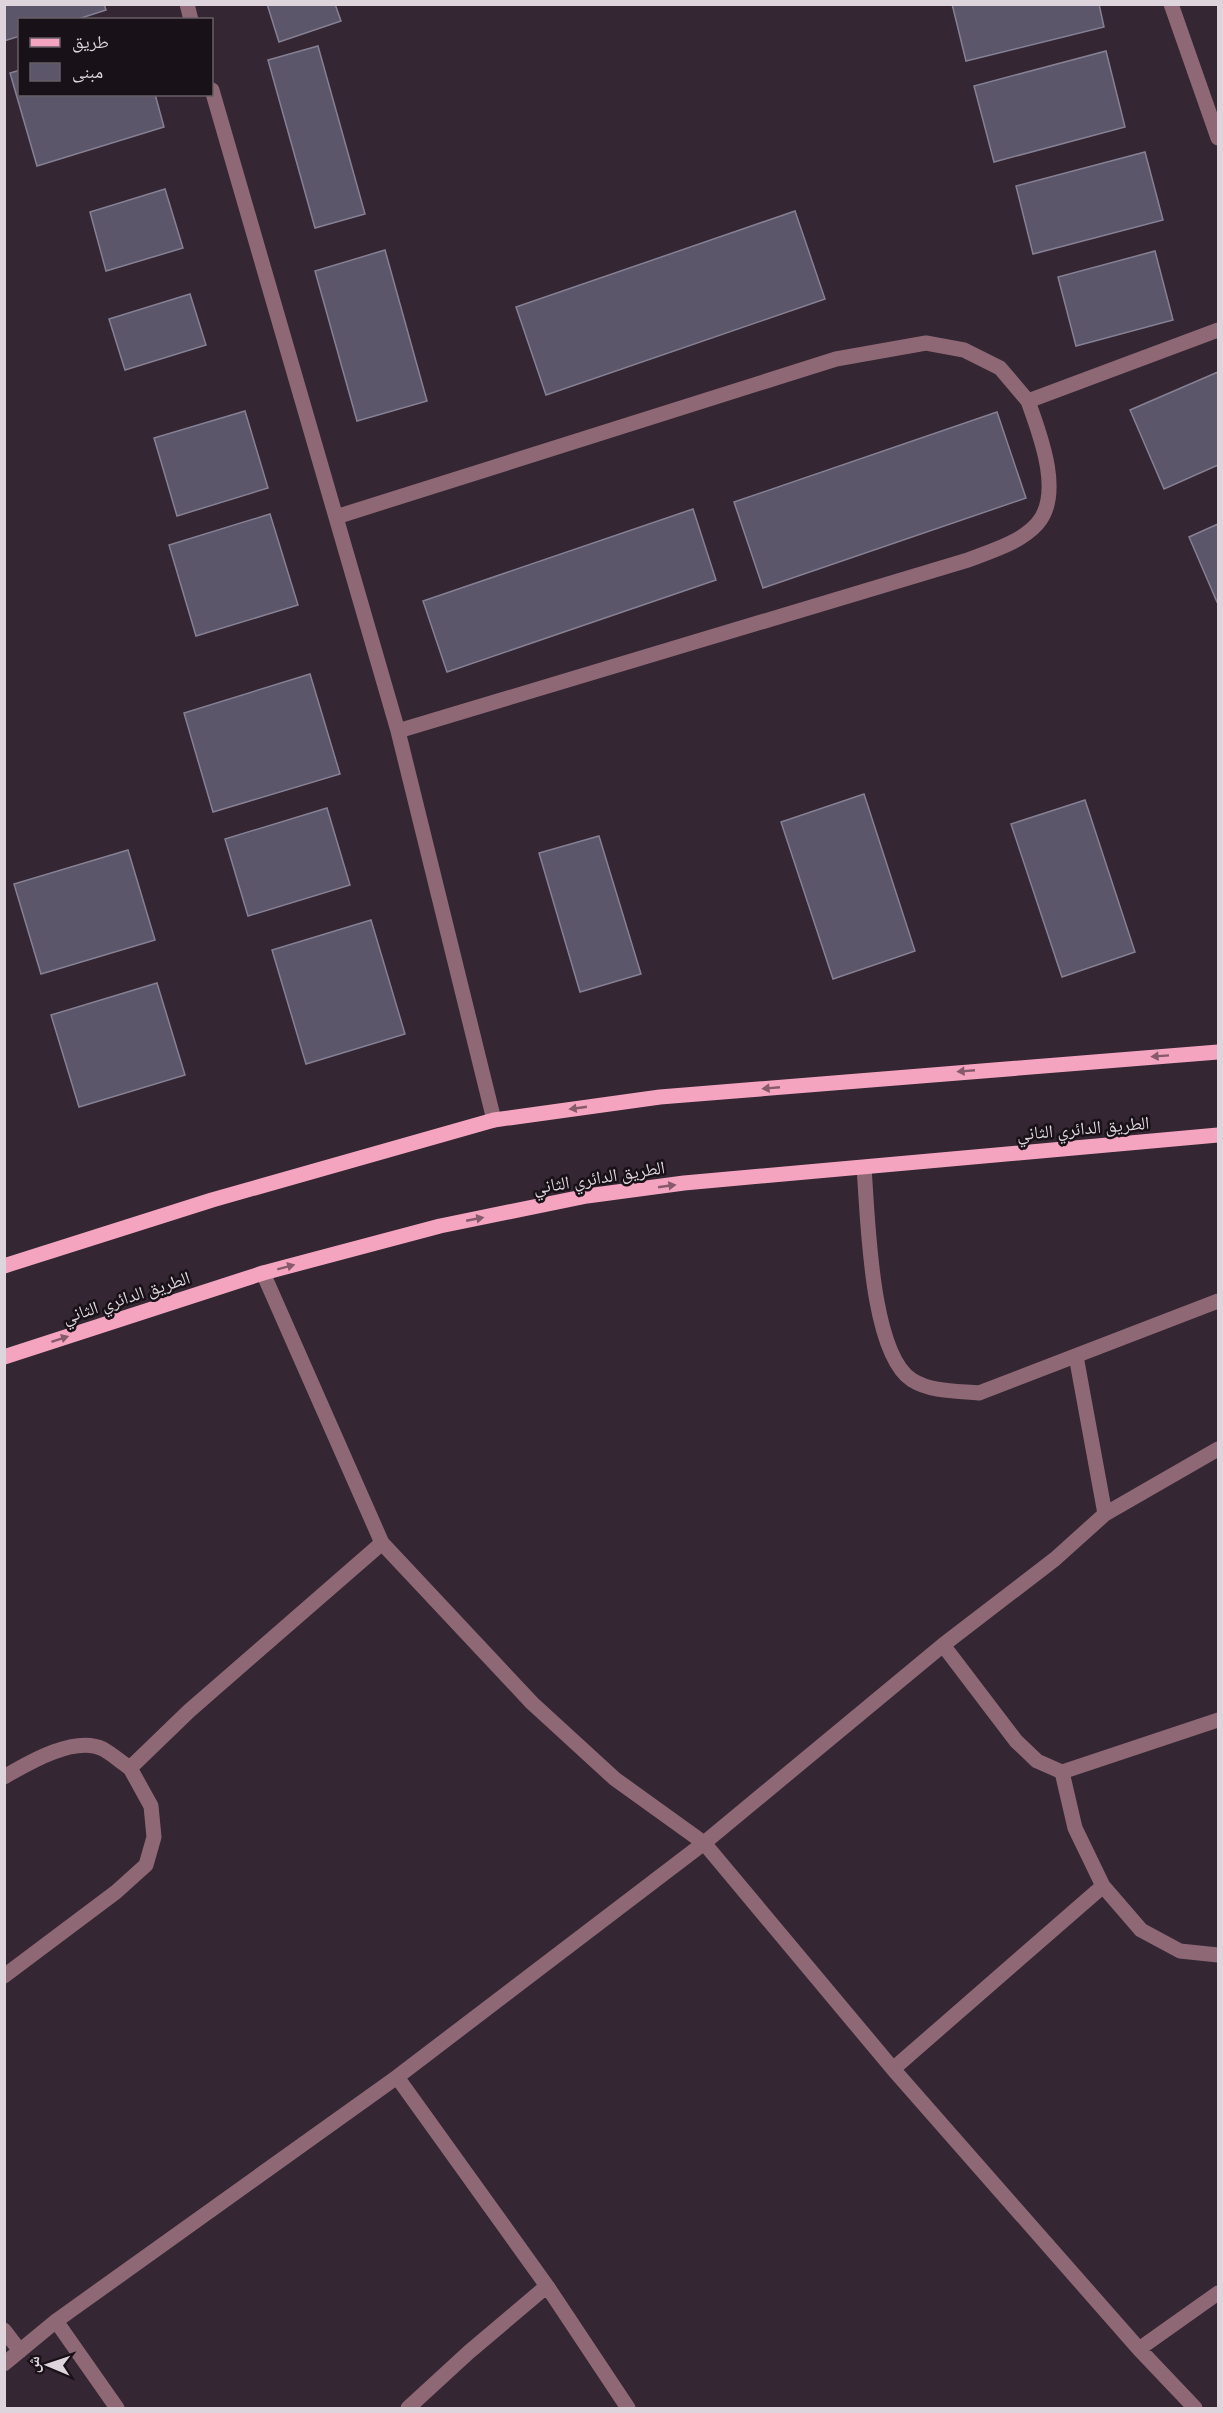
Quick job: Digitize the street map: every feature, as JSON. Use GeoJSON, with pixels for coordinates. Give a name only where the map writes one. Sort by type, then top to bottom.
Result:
{"type":"FeatureCollection","features":[{"type":"Feature","properties":{"kind":"main road"},"geometry":{"type":"LineString","coordinates":[[4,1266],[212,1200],[494,1120],[660,1097],[1218,1052]]}},
{"type":"Feature","properties":{"kind":"main road","name":"الطريق الدائري الثاني"},"geometry":{"type":"LineString","coordinates":[[4,1357],[263,1273],[440,1226],[587,1196],[684,1183],[1218,1135]]}},
{"type":"Feature","properties":{"kind":"street"},"geometry":{"type":"LineString","coordinates":[[1172,4],[1218,138]]}},
{"type":"Feature","properties":{"kind":"street"},"geometry":{"type":"LineString","coordinates":[[213,93],[398,731],[494,1120]]}},
{"type":"Feature","properties":{"kind":"street"},"geometry":{"type":"LineString","coordinates":[[1028,400],[1218,330]]}},
{"type":"Feature","properties":{"kind":"street"},"geometry":{"type":"LineString","coordinates":[[336,517],[836,359],[926,343],[964,350],[1000,368],[1028,400],[1049,461],[1047,500],[1038,524],[1006,546],[968,560],[398,731]]}},
{"type":"Feature","properties":{"kind":"street"},"geometry":{"type":"LineString","coordinates":[[864,1168],[876,1306],[893,1358],[911,1380],[939,1390],[979,1393],[1218,1301]]}},
{"type":"Feature","properties":{"kind":"street"},"geometry":{"type":"LineString","coordinates":[[263,1273],[382,1543],[532,1703],[615,1779],[704,1843],[893,2069],[1138,2349],[1195,2409]]}},
{"type":"Feature","properties":{"kind":"street"},"geometry":{"type":"LineString","coordinates":[[1076,1356],[1105,1514]]}},
{"type":"Feature","properties":{"kind":"street"},"geometry":{"type":"LineString","coordinates":[[4,2364],[56,2321],[397,2077],[704,1843],[943,1645],[1055,1559],[1105,1514],[1218,1449]]}},
{"type":"Feature","properties":{"kind":"street"},"geometry":{"type":"LineString","coordinates":[[130,1768],[189,1711],[382,1543]]}},
{"type":"Feature","properties":{"kind":"street"},"geometry":{"type":"LineString","coordinates":[[943,1645],[1016,1741],[1037,1761],[1062,1772],[1218,1720]]}},
{"type":"Feature","properties":{"kind":"street"},"geometry":{"type":"LineString","coordinates":[[4,1777],[33,1760],[71,1747],[100,1748],[130,1768],[151,1806],[154,1837],[146,1865],[116,1892],[4,1976]]}},
{"type":"Feature","properties":{"kind":"street"},"geometry":{"type":"LineString","coordinates":[[1062,1772],[1075,1828],[1102,1886],[1142,1930],[1180,1951],[1218,1955]]}},
{"type":"Feature","properties":{"kind":"street"},"geometry":{"type":"LineString","coordinates":[[893,2069],[1102,1886]]}},
{"type":"Feature","properties":{"kind":"street"},"geometry":{"type":"LineString","coordinates":[[397,2077],[547,2286],[628,2409]]}},
{"type":"Feature","properties":{"kind":"street"},"geometry":{"type":"LineString","coordinates":[[408,2409],[469,2352],[547,2286]]}},
{"type":"Feature","properties":{"kind":"street"},"geometry":{"type":"LineString","coordinates":[[1138,2349],[1218,2293]]}},
{"type":"Feature","properties":{"kind":"street"},"geometry":{"type":"LineString","coordinates":[[56,2321],[117,2409]]}},
{"type":"Feature","properties":{"kind":"street"},"geometry":{"type":"LineString","coordinates":[[4,2330],[20,2351]]}},
{"type":"Feature","properties":{"kind":"building"},"geometry":{"type":"Polygon","coordinates":[[[4,4],[104,4],[106,10],[81,18],[18,18],[18,37],[4,41],[4,4]]]}},
{"type":"Feature","properties":{"kind":"building"},"geometry":{"type":"Polygon","coordinates":[[[267,4],[335,4],[341,21],[279,42],[267,4]]]}},
{"type":"Feature","properties":{"kind":"building"},"geometry":{"type":"Polygon","coordinates":[[[952,4],[1099,4],[1104,27],[966,61],[952,4]]]}},
{"type":"Feature","properties":{"kind":"building"},"geometry":{"type":"Polygon","coordinates":[[[318,46],[365,214],[315,228],[268,60],[318,46]]]}},
{"type":"Feature","properties":{"kind":"building"},"geometry":{"type":"Polygon","coordinates":[[[1106,51],[1125,127],[994,162],[974,86],[1106,51]]]}},
{"type":"Feature","properties":{"kind":"building"},"geometry":{"type":"Polygon","coordinates":[[[18,71],[18,96],[156,96],[164,127],[37,166],[10,73],[18,71]]]}},
{"type":"Feature","properties":{"kind":"building"},"geometry":{"type":"Polygon","coordinates":[[[1145,152],[1163,220],[1033,254],[1016,186],[1145,152]]]}},
{"type":"Feature","properties":{"kind":"building"},"geometry":{"type":"Polygon","coordinates":[[[165,189],[183,248],[106,271],[90,212],[165,189]]]}},
{"type":"Feature","properties":{"kind":"building"},"geometry":{"type":"Polygon","coordinates":[[[795,211],[825,299],[546,395],[516,307],[795,211]]]}},
{"type":"Feature","properties":{"kind":"building"},"geometry":{"type":"Polygon","coordinates":[[[385,250],[427,401],[357,421],[315,271],[385,250]]]}},
{"type":"Feature","properties":{"kind":"building"},"geometry":{"type":"Polygon","coordinates":[[[1155,251],[1173,320],[1076,346],[1058,277],[1155,251]]]}},
{"type":"Feature","properties":{"kind":"building"},"geometry":{"type":"Polygon","coordinates":[[[190,294],[206,345],[125,370],[109,319],[190,294]]]}},
{"type":"Feature","properties":{"kind":"building"},"geometry":{"type":"Polygon","coordinates":[[[1218,372],[1218,465],[1164,489],[1130,410],[1218,372]]]}},
{"type":"Feature","properties":{"kind":"building"},"geometry":{"type":"Polygon","coordinates":[[[245,411],[268,488],[177,516],[154,438],[245,411]]]}},
{"type":"Feature","properties":{"kind":"building"},"geometry":{"type":"Polygon","coordinates":[[[997,412],[1026,498],[763,588],[734,502],[997,412]]]}},
{"type":"Feature","properties":{"kind":"building"},"geometry":{"type":"Polygon","coordinates":[[[693,509],[716,580],[447,672],[423,601],[693,509]]]}},
{"type":"Feature","properties":{"kind":"building"},"geometry":{"type":"Polygon","coordinates":[[[270,514],[298,605],[196,636],[169,545],[270,514]]]}},
{"type":"Feature","properties":{"kind":"building"},"geometry":{"type":"Polygon","coordinates":[[[1218,524],[1218,601],[1217,602],[1189,537],[1218,524]]]}},
{"type":"Feature","properties":{"kind":"building"},"geometry":{"type":"Polygon","coordinates":[[[310,674],[340,774],[213,812],[184,713],[310,674]]]}},
{"type":"Feature","properties":{"kind":"building"},"geometry":{"type":"Polygon","coordinates":[[[864,794],[915,951],[833,979],[781,822],[864,794]]]}},
{"type":"Feature","properties":{"kind":"building"},"geometry":{"type":"Polygon","coordinates":[[[1085,800],[1135,952],[1062,977],[1011,824],[1085,800]]]}},
{"type":"Feature","properties":{"kind":"building"},"geometry":{"type":"Polygon","coordinates":[[[327,808],[350,885],[248,916],[225,839],[327,808]]]}},
{"type":"Feature","properties":{"kind":"building"},"geometry":{"type":"Polygon","coordinates":[[[599,836],[641,974],[580,992],[539,853],[599,836]]]}},
{"type":"Feature","properties":{"kind":"building"},"geometry":{"type":"Polygon","coordinates":[[[128,850],[155,940],[41,974],[14,884],[128,850]]]}},
{"type":"Feature","properties":{"kind":"building"},"geometry":{"type":"Polygon","coordinates":[[[371,920],[405,1034],[306,1064],[272,950],[371,920]]]}},
{"type":"Feature","properties":{"kind":"building"},"geometry":{"type":"Polygon","coordinates":[[[157,983],[185,1075],[79,1107],[51,1015],[157,983]]]}}]}
